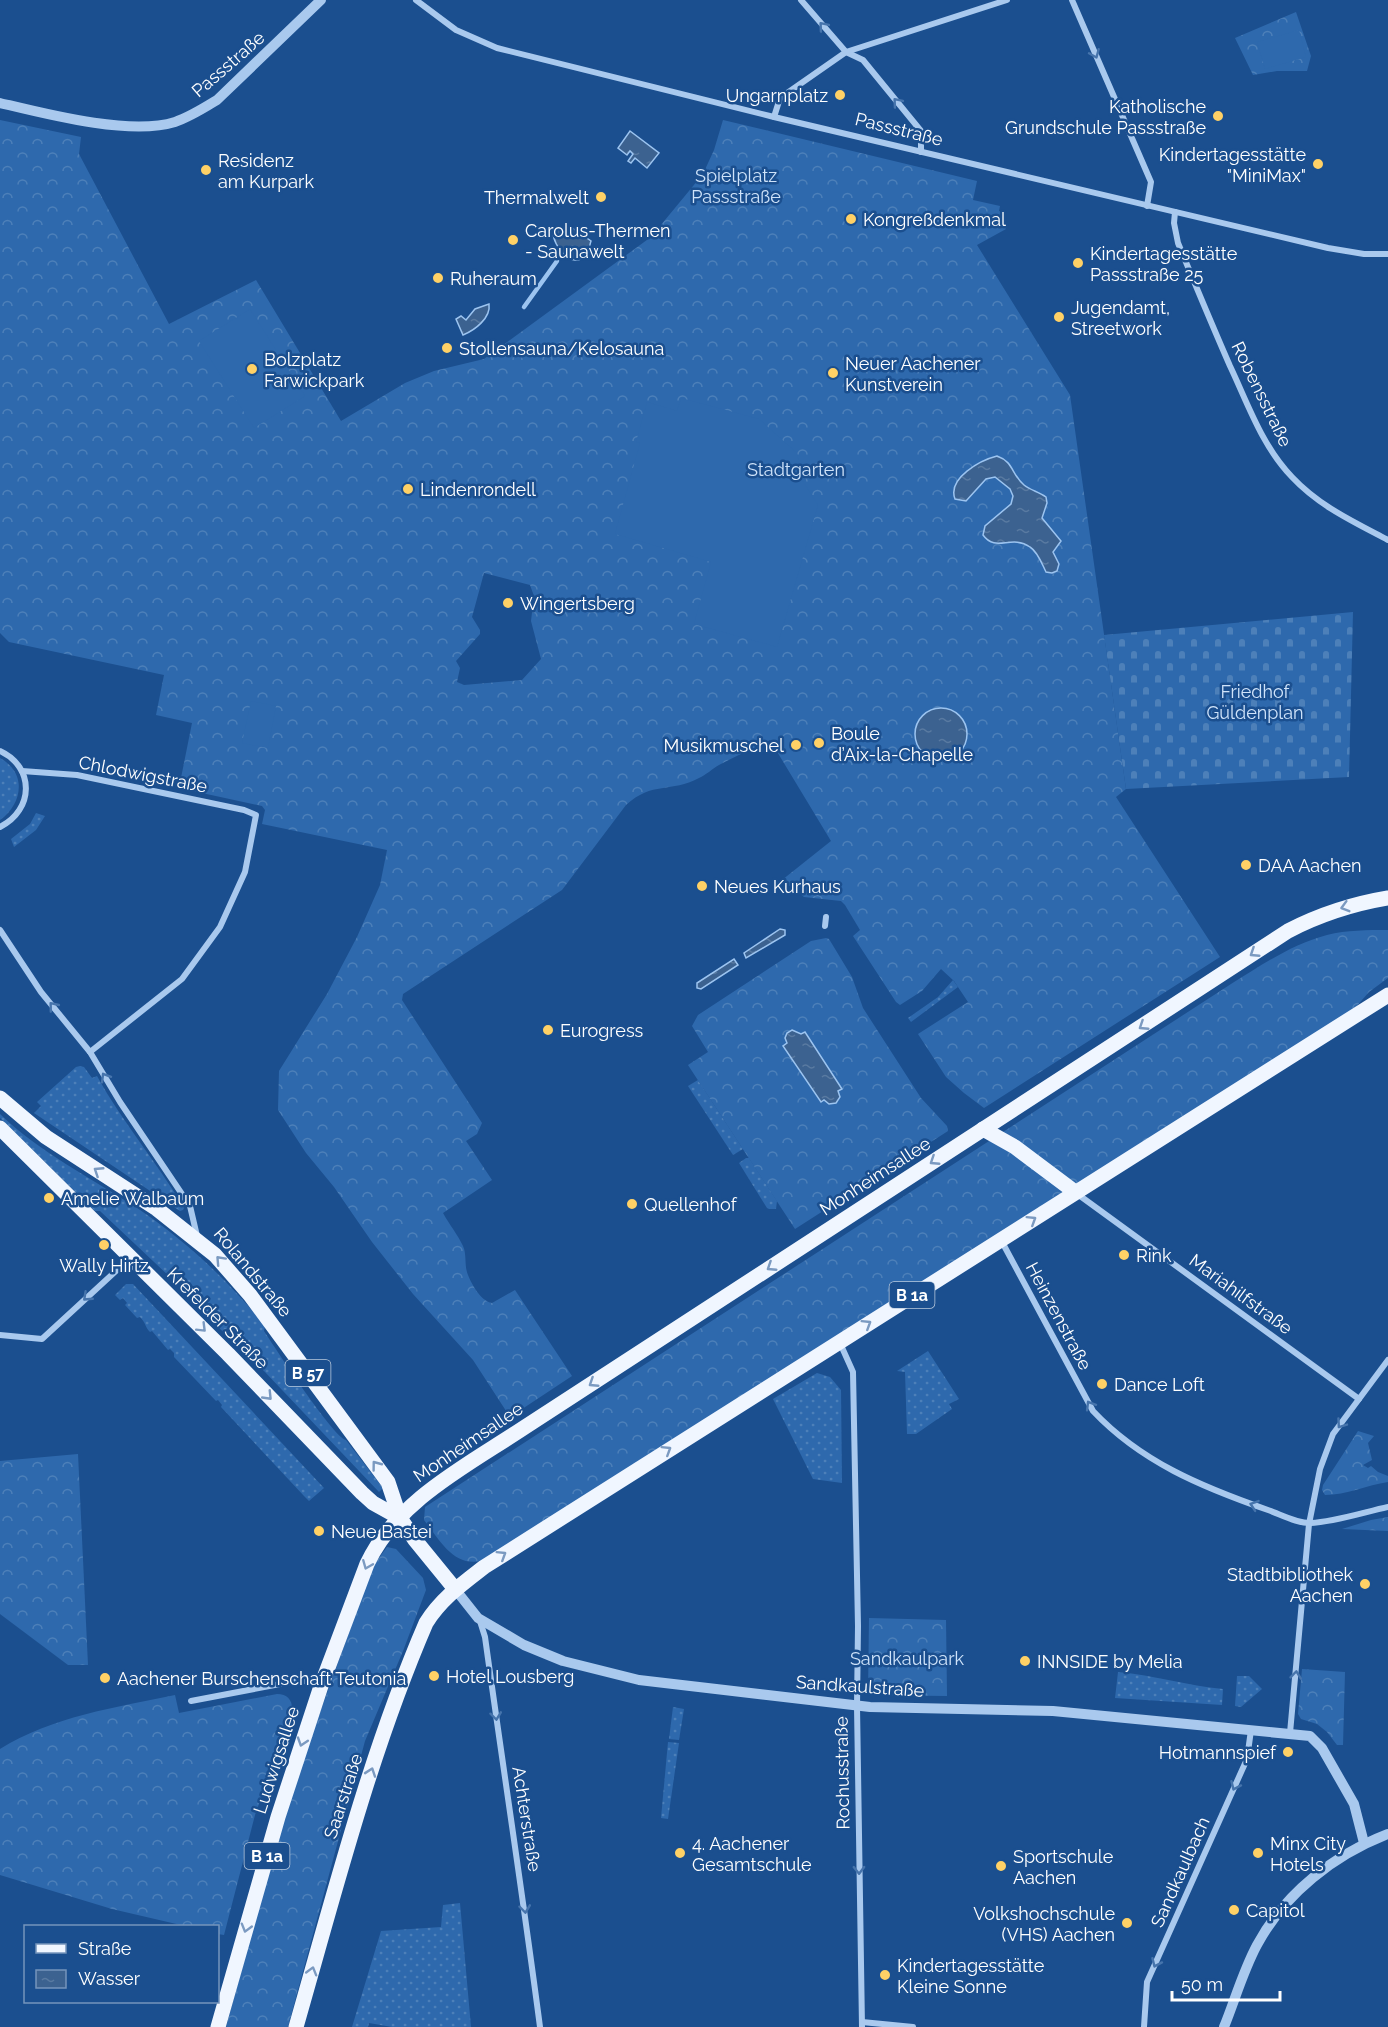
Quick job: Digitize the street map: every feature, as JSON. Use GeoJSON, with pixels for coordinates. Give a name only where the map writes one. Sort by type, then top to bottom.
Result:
{"type":"FeatureCollection","features":[{"type":"Feature","properties":{"kind":"main road","name":"Monheimsallee"},"geometry":{"type":"LineString","coordinates":[[400,1518],[422,1496],[525,1427],[1288,931],[1341,908],[1388,898]]}},
{"type":"Feature","properties":{"kind":"main road","name":"B 1a"},"geometry":{"type":"LineString","coordinates":[[455,1589],[494,1560],[1388,995]]}},
{"type":"Feature","properties":{"kind":"main road","name":"B 57"},"geometry":{"type":"LineString","coordinates":[[0,1098],[46,1137],[157,1209],[198,1240]]}},
{"type":"Feature","properties":{"kind":"main road","name":"Krefelder Straße"},"geometry":{"type":"LineString","coordinates":[[0,1128],[7,1142],[130,1257],[373,1503],[400,1518],[455,1589]]}},
{"type":"Feature","properties":{"kind":"main road"},"geometry":{"type":"LineString","coordinates":[[983,1129],[1015,1147],[1075,1192]]}},
{"type":"Feature","properties":{"kind":"main road","name":"Rolandstraße"},"geometry":{"type":"LineString","coordinates":[[198,1240],[215,1255],[250,1295],[388,1482],[400,1518]]}},
{"type":"Feature","properties":{"kind":"main road","name":"Ludwigsallee"},"geometry":{"type":"LineString","coordinates":[[218,2027],[278,1817],[321,1686],[376,1545],[400,1518]]}},
{"type":"Feature","properties":{"kind":"main road","name":"Saarstraße"},"geometry":{"type":"LineString","coordinates":[[296,2027],[353,1827],[386,1728],[426,1623],[435,1609],[455,1589]]}},
{"type":"Feature","properties":{"kind":"street","name":"Passstraße"},"geometry":{"type":"LineString","coordinates":[[0,103],[69,119],[102,123],[151,126],[175,122],[217,100],[321,0]]}},
{"type":"Feature","properties":{"kind":"street","name":"Passstraße"},"geometry":{"type":"LineString","coordinates":[[416,0],[456,30],[497,48],[1147,206],[1346,252],[1388,254]]}},
{"type":"Feature","properties":{"kind":"street"},"geometry":{"type":"LineString","coordinates":[[801,0],[846,52],[863,60],[921,131],[921,152]]}},
{"type":"Feature","properties":{"kind":"street"},"geometry":{"type":"LineString","coordinates":[[774,117],[780,98],[846,52],[1007,0]]}},
{"type":"Feature","properties":{"kind":"street"},"geometry":{"type":"LineString","coordinates":[[1072,0],[1151,182],[1147,206]]}},
{"type":"Feature","properties":{"kind":"street","name":"Robensstraße"},"geometry":{"type":"LineString","coordinates":[[1175,212],[1174,224],[1178,243],[1246,402],[1276,459],[1311,495],[1342,516],[1388,540]]}},
{"type":"Feature","properties":{"kind":"street"},"geometry":{"type":"LineString","coordinates":[[0,751],[16,762],[26,784],[26,797],[21,809],[13,819],[0,827]]}},
{"type":"Feature","properties":{"kind":"street","name":"Chlodwigstraße"},"geometry":{"type":"LineString","coordinates":[[22,771],[77,775],[244,810],[256,815],[245,872],[220,927],[182,979],[90,1052]]}},
{"type":"Feature","properties":{"kind":"street"},"geometry":{"type":"LineString","coordinates":[[825,926],[826,917]]}},
{"type":"Feature","properties":{"kind":"street","name":"Rolandstraße"},"geometry":{"type":"LineString","coordinates":[[0,930],[41,992],[90,1052],[120,1102],[190,1206],[198,1240]]}},
{"type":"Feature","properties":{"kind":"street","name":"Mariahilfstraße"},"geometry":{"type":"LineString","coordinates":[[1075,1192],[1359,1399]]}},
{"type":"Feature","properties":{"kind":"street","name":"Heinzenstraße"},"geometry":{"type":"LineString","coordinates":[[1001,1239],[1093,1411],[1110,1430],[1134,1449],[1178,1474],[1243,1501],[1309,1524]]}},
{"type":"Feature","properties":{"kind":"street"},"geometry":{"type":"LineString","coordinates":[[0,1335],[42,1339],[130,1257]]}},
{"type":"Feature","properties":{"kind":"street","name":"Rochusstraße"},"geometry":{"type":"LineString","coordinates":[[839,1341],[852,1372],[858,1626],[856,1706],[862,2025]]}},
{"type":"Feature","properties":{"kind":"street"},"geometry":{"type":"LineString","coordinates":[[1290,1733],[1309,1524],[1320,1469],[1333,1434],[1388,1360]]}},
{"type":"Feature","properties":{"kind":"street"},"geometry":{"type":"LineString","coordinates":[[1309,1524],[1388,1508]]}},
{"type":"Feature","properties":{"kind":"street","name":"Sandkaulstraße"},"geometry":{"type":"LineString","coordinates":[[455,1589],[478,1618],[524,1645],[553,1657],[611,1674],[660,1683],[856,1706],[1053,1711],[1310,1736],[1322,1748],[1354,1804],[1364,1843]]}},
{"type":"Feature","properties":{"kind":"street","name":"Achterstraße"},"geometry":{"type":"LineString","coordinates":[[478,1618],[485,1636],[521,1877],[540,2027]]}},
{"type":"Feature","properties":{"kind":"street"},"geometry":{"type":"LineString","coordinates":[[191,1701],[301,1680],[321,1686]]}},
{"type":"Feature","properties":{"kind":"street","name":"Sandkaulbach"},"geometry":{"type":"LineString","coordinates":[[1144,2027],[1147,1982],[1247,1759],[1251,1730]]}},
{"type":"Feature","properties":{"kind":"street"},"geometry":{"type":"LineString","coordinates":[[1224,2027],[1256,1947],[1274,1917],[1294,1894],[1319,1873],[1364,1843],[1388,1834]]}},
{"type":"Feature","properties":{"kind":"street"},"geometry":{"type":"LineString","coordinates":[[862,2025],[913,2027]]}},
{"type":"Feature","properties":{"kind":"green space"},"geometry":{"type":"Polygon","coordinates":[[[1296,12],[1311,56],[1307,71],[1277,71],[1253,75],[1235,38],[1296,12]]]}},
{"type":"Feature","properties":{"kind":"green space"},"geometry":{"type":"Polygon","coordinates":[[[1299,30],[1306,57],[1265,69],[1257,42],[1299,30]]]}},
{"type":"Feature","properties":{"kind":"green space","name":"Stadtgarten"},"geometry":{"type":"Polygon","coordinates":[[[0,120],[81,137],[79,154],[169,324],[256,280],[341,421],[405,383],[434,371],[484,359],[651,237],[703,174],[714,150],[723,120],[977,181],[973,200],[1000,206],[999,211],[1002,212],[1004,219],[1001,221],[1006,229],[977,245],[1070,395],[1126,789],[1116,797],[1220,957],[984,1108],[946,1077],[918,1034],[968,1002],[954,981],[941,969],[922,991],[900,1005],[853,936],[860,930],[845,905],[841,901],[804,897],[782,880],[831,841],[770,740],[719,765],[702,777],[679,785],[653,790],[635,798],[626,805],[562,890],[403,994],[402,1000],[482,1123],[477,1134],[466,1141],[492,1180],[443,1213],[463,1246],[470,1279],[481,1296],[492,1303],[515,1290],[572,1376],[510,1417],[473,1360],[413,1294],[372,1242],[334,1187],[306,1153],[278,1110],[279,1071],[327,994],[357,937],[380,885],[387,850],[262,824],[265,810],[262,806],[179,788],[192,723],[156,715],[164,675],[9,642],[0,633],[0,120]],[[484,573],[472,617],[480,634],[456,661],[460,668],[457,682],[464,685],[522,680],[541,659],[531,621],[534,596],[530,585],[484,573]]]}},
{"type":"Feature","properties":{"kind":"green space","name":"Bolzplatz Farwickpark"},"geometry":{"type":"Polygon","coordinates":[[[250,309],[305,396],[254,428],[199,341],[250,309]]]}},
{"type":"Feature","properties":{"kind":"green space"},"geometry":{"type":"Polygon","coordinates":[[[681,398],[759,419],[797,453],[802,480],[818,505],[777,647],[694,624],[711,562],[615,534],[640,443],[636,442],[647,402],[677,411],[681,398]]]}},
{"type":"Feature","properties":{"kind":"green space","name":"Friedhof Güldenplan"},"geometry":{"type":"Polygon","coordinates":[[[1353,612],[1349,777],[1126,789],[1104,635],[1353,612]]]}},
{"type":"Feature","properties":{"kind":"green space"},"geometry":{"type":"Polygon","coordinates":[[[251,701],[276,706],[268,748],[242,743],[251,701]]]}},
{"type":"Feature","properties":{"kind":"green space"},"geometry":{"type":"Polygon","coordinates":[[[0,758],[15,772],[19,788],[14,805],[0,820],[0,758]]]}},
{"type":"Feature","properties":{"kind":"green space"},"geometry":{"type":"Polygon","coordinates":[[[36,813],[45,816],[36,830],[14,847],[11,839],[30,824],[36,813]]]}},
{"type":"Feature","properties":{"kind":"green space"},"geometry":{"type":"Polygon","coordinates":[[[1388,930],[1388,978],[1369,992],[1355,1008],[481,1561],[471,1562],[455,1556],[441,1543],[424,1520],[425,1507],[1231,984],[1289,949],[1314,939],[1350,931],[1388,930]]]}},
{"type":"Feature","properties":{"kind":"green space"},"geometry":{"type":"Polygon","coordinates":[[[829,939],[852,977],[863,1008],[921,1098],[947,1126],[948,1131],[795,1229],[688,1065],[708,1052],[692,1026],[698,1015],[811,941],[829,939]]]}},
{"type":"Feature","properties":{"kind":"green space"},"geometry":{"type":"Polygon","coordinates":[[[953,980],[958,987],[911,1022],[908,1018],[938,997],[953,980]]]}},
{"type":"Feature","properties":{"kind":"green space"},"geometry":{"type":"Polygon","coordinates":[[[76,1067],[84,1067],[92,1078],[97,1076],[117,1110],[174,1191],[183,1210],[180,1211],[34,1113],[41,1106],[37,1102],[76,1067]]]}},
{"type":"Feature","properties":{"kind":"green space"},"geometry":{"type":"Polygon","coordinates":[[[698,1080],[743,1149],[733,1155],[688,1086],[698,1080]]]}},
{"type":"Feature","properties":{"kind":"green space"},"geometry":{"type":"Polygon","coordinates":[[[0,1114],[48,1153],[155,1221],[221,1277],[265,1326],[264,1331],[317,1409],[346,1440],[383,1488],[379,1492],[264,1371],[193,1303],[189,1295],[100,1211],[95,1211],[0,1118],[0,1114]]]}},
{"type":"Feature","properties":{"kind":"green space"},"geometry":{"type":"Polygon","coordinates":[[[749,1158],[777,1201],[776,1209],[767,1208],[739,1163],[749,1158]]]}},
{"type":"Feature","properties":{"kind":"green space"},"geometry":{"type":"Polygon","coordinates":[[[126,1284],[133,1284],[324,1488],[309,1501],[304,1496],[221,1407],[218,1400],[216,1401],[174,1357],[174,1353],[168,1350],[152,1331],[148,1330],[140,1317],[137,1318],[125,1305],[127,1303],[123,1298],[120,1300],[115,1295],[126,1284]]]}},
{"type":"Feature","properties":{"kind":"green space"},"geometry":{"type":"Polygon","coordinates":[[[928,1351],[959,1399],[949,1404],[952,1409],[916,1434],[907,1434],[905,1372],[897,1371],[928,1351]]]}},
{"type":"Feature","properties":{"kind":"green space"},"geometry":{"type":"Polygon","coordinates":[[[817,1373],[830,1377],[841,1390],[842,1483],[813,1479],[773,1399],[817,1373]]]}},
{"type":"Feature","properties":{"kind":"green space"},"geometry":{"type":"Polygon","coordinates":[[[1358,1431],[1374,1436],[1368,1443],[1372,1460],[1363,1465],[1368,1468],[1371,1466],[1388,1476],[1388,1482],[1325,1495],[1322,1490],[1323,1485],[1358,1431]]]}},
{"type":"Feature","properties":{"kind":"green space"},"geometry":{"type":"Polygon","coordinates":[[[78,1454],[88,1665],[68,1665],[0,1614],[0,1461],[78,1454]]]}},
{"type":"Feature","properties":{"kind":"green space"},"geometry":{"type":"Polygon","coordinates":[[[1388,1517],[1388,1531],[1342,1529],[1371,1520],[1388,1517]]]}},
{"type":"Feature","properties":{"kind":"green space"},"geometry":{"type":"Polygon","coordinates":[[[387,1547],[396,1549],[423,1578],[426,1590],[365,1741],[288,2027],[226,2027],[277,1841],[302,1762],[373,1566],[387,1547]]]}},
{"type":"Feature","properties":{"kind":"green space","name":"Sandkaulpark"},"geometry":{"type":"Polygon","coordinates":[[[869,1618],[946,1620],[947,1696],[868,1695],[869,1618]]]}},
{"type":"Feature","properties":{"kind":"green space"},"geometry":{"type":"Polygon","coordinates":[[[1302,1669],[1345,1672],[1343,1745],[1337,1745],[1317,1724],[1301,1719],[1298,1714],[1302,1669]]]}},
{"type":"Feature","properties":{"kind":"green space"},"geometry":{"type":"Polygon","coordinates":[[[1118,1672],[1223,1689],[1222,1705],[1115,1698],[1118,1672]]]}},
{"type":"Feature","properties":{"kind":"green space"},"geometry":{"type":"Polygon","coordinates":[[[1237,1676],[1249,1676],[1262,1689],[1241,1707],[1235,1706],[1237,1676]]]}},
{"type":"Feature","properties":{"kind":"green space"},"geometry":{"type":"Polygon","coordinates":[[[277,1694],[284,1695],[292,1704],[292,1711],[255,1815],[224,1935],[219,1934],[219,1925],[181,1925],[112,1909],[0,1875],[0,1749],[62,1721],[175,1695],[179,1713],[277,1694]]]}},
{"type":"Feature","properties":{"kind":"green space"},"geometry":{"type":"Polygon","coordinates":[[[673,1707],[684,1709],[679,1740],[669,1739],[673,1707]]]}},
{"type":"Feature","properties":{"kind":"green space"},"geometry":{"type":"Polygon","coordinates":[[[668,1742],[679,1743],[668,1819],[661,1818],[668,1742]]]}},
{"type":"Feature","properties":{"kind":"green space"},"geometry":{"type":"Polygon","coordinates":[[[460,1903],[471,2027],[392,2027],[369,2023],[368,2027],[352,2027],[381,1931],[441,1927],[443,1905],[460,1903]]]}},
{"type":"Feature","properties":{"kind":"water"},"geometry":{"type":"Polygon","coordinates":[[[630,131],[659,153],[647,168],[635,158],[631,163],[628,161],[633,154],[630,151],[627,155],[618,148],[630,131]]]}},
{"type":"Feature","properties":{"kind":"water"},"geometry":{"type":"Polygon","coordinates":[[[568,225],[591,241],[588,252],[581,259],[575,260],[564,255],[556,244],[553,232],[568,225]]]}},
{"type":"Feature","properties":{"kind":"water"},"geometry":{"type":"Polygon","coordinates":[[[489,304],[485,319],[463,335],[456,319],[461,316],[466,320],[475,309],[489,304]]]}},
{"type":"Feature","properties":{"kind":"water"},"geometry":{"type":"Polygon","coordinates":[[[997,456],[1010,465],[1024,485],[1046,497],[1047,503],[1042,518],[1061,541],[1053,552],[1059,564],[1057,571],[1046,572],[1040,558],[1023,543],[993,543],[983,535],[985,526],[1011,504],[1013,496],[1010,489],[995,477],[986,479],[966,501],[955,499],[954,491],[961,477],[983,461],[997,456]]]}},
{"type":"Feature","properties":{"kind":"water"},"geometry":{"type":"Polygon","coordinates":[[[936,708],[946,708],[960,715],[967,734],[960,753],[946,760],[936,760],[926,756],[919,749],[915,739],[915,729],[919,719],[926,712],[936,708]]]}},
{"type":"Feature","properties":{"kind":"water"},"geometry":{"type":"Polygon","coordinates":[[[780,929],[785,930],[785,935],[746,958],[744,953],[780,929]]]}},
{"type":"Feature","properties":{"kind":"water"},"geometry":{"type":"Polygon","coordinates":[[[734,959],[738,965],[701,989],[697,988],[697,983],[734,959]]]}},
{"type":"Feature","properties":{"kind":"water"},"geometry":{"type":"Polygon","coordinates":[[[792,1030],[801,1034],[805,1032],[842,1089],[838,1091],[840,1097],[836,1103],[829,1104],[824,1100],[821,1102],[783,1046],[787,1043],[785,1038],[787,1033],[792,1030]]]}},
{"type":"Feature","properties":{"kind":"waterway"},"geometry":{"type":"LineString","coordinates":[[524,307],[557,261]]}},
{"type":"Feature","properties":{"kind":"place","name":"Ungarnplatz"},"geometry":{"type":"Point","coordinates":[840,95]}},
{"type":"Feature","properties":{"kind":"place","name":"Katholische Grundschule Passstraße"},"geometry":{"type":"Point","coordinates":[1218,116]}},
{"type":"Feature","properties":{"kind":"place","name":"Kindertagesstätte \"MiniMax\""},"geometry":{"type":"Point","coordinates":[1318,164]}},
{"type":"Feature","properties":{"kind":"place","name":"Residenz am Kurpark"},"geometry":{"type":"Point","coordinates":[206,170]}},
{"type":"Feature","properties":{"kind":"place","name":"Thermalwelt"},"geometry":{"type":"Point","coordinates":[601,197]}},
{"type":"Feature","properties":{"kind":"place","name":"Kongreßdenkmal"},"geometry":{"type":"Point","coordinates":[851,219]}},
{"type":"Feature","properties":{"kind":"place","name":"Carolus-Thermen - Saunawelt"},"geometry":{"type":"Point","coordinates":[513,240]}},
{"type":"Feature","properties":{"kind":"place","name":"Kindertagesstätte Passstraße 25"},"geometry":{"type":"Point","coordinates":[1078,263]}},
{"type":"Feature","properties":{"kind":"place","name":"Ruheraum"},"geometry":{"type":"Point","coordinates":[438,278]}},
{"type":"Feature","properties":{"kind":"place","name":"Jugendamt, Streetwork"},"geometry":{"type":"Point","coordinates":[1059,317]}},
{"type":"Feature","properties":{"kind":"place","name":"Stollensauna/Kelosauna"},"geometry":{"type":"Point","coordinates":[447,348]}},
{"type":"Feature","properties":{"kind":"place","name":"Bolzplatz Farwickpark"},"geometry":{"type":"Point","coordinates":[252,369]}},
{"type":"Feature","properties":{"kind":"place","name":"Neuer Aachener Kunstverein"},"geometry":{"type":"Point","coordinates":[833,373]}},
{"type":"Feature","properties":{"kind":"place","name":"Lindenrondell"},"geometry":{"type":"Point","coordinates":[408,489]}},
{"type":"Feature","properties":{"kind":"place","name":"Wingertsberg"},"geometry":{"type":"Point","coordinates":[508,603]}},
{"type":"Feature","properties":{"kind":"place","name":"Boule d’Aix-la-Chapelle"},"geometry":{"type":"Point","coordinates":[819,743]}},
{"type":"Feature","properties":{"kind":"place","name":"Musikmuschel"},"geometry":{"type":"Point","coordinates":[796,745]}},
{"type":"Feature","properties":{"kind":"place","name":"DAA Aachen"},"geometry":{"type":"Point","coordinates":[1246,865]}},
{"type":"Feature","properties":{"kind":"place","name":"Neues Kurhaus"},"geometry":{"type":"Point","coordinates":[702,886]}},
{"type":"Feature","properties":{"kind":"place","name":"Eurogress"},"geometry":{"type":"Point","coordinates":[548,1030]}},
{"type":"Feature","properties":{"kind":"place","name":"Amelie Walbaum"},"geometry":{"type":"Point","coordinates":[49,1198]}},
{"type":"Feature","properties":{"kind":"place","name":"Quellenhof"},"geometry":{"type":"Point","coordinates":[632,1204]}},
{"type":"Feature","properties":{"kind":"place","name":"Wally Hirtz"},"geometry":{"type":"Point","coordinates":[104,1245]}},
{"type":"Feature","properties":{"kind":"place","name":"Rink"},"geometry":{"type":"Point","coordinates":[1124,1255]}},
{"type":"Feature","properties":{"kind":"place","name":"Dance Loft"},"geometry":{"type":"Point","coordinates":[1102,1384]}},
{"type":"Feature","properties":{"kind":"place","name":"Neue Bastei"},"geometry":{"type":"Point","coordinates":[319,1531]}},
{"type":"Feature","properties":{"kind":"place","name":"Stadtbibliothek Aachen"},"geometry":{"type":"Point","coordinates":[1365,1584]}},
{"type":"Feature","properties":{"kind":"place","name":"INNSIDE by Melia"},"geometry":{"type":"Point","coordinates":[1025,1661]}},
{"type":"Feature","properties":{"kind":"place","name":"Hotel Lousberg"},"geometry":{"type":"Point","coordinates":[434,1676]}},
{"type":"Feature","properties":{"kind":"place","name":"Aachener Burschenschaft Teutonia"},"geometry":{"type":"Point","coordinates":[105,1678]}},
{"type":"Feature","properties":{"kind":"place","name":"Hotmannspief"},"geometry":{"type":"Point","coordinates":[1288,1752]}},
{"type":"Feature","properties":{"kind":"place","name":"4. Aachener Gesamtschule"},"geometry":{"type":"Point","coordinates":[680,1853]}},
{"type":"Feature","properties":{"kind":"place","name":"Minx City Hotels"},"geometry":{"type":"Point","coordinates":[1258,1853]}},
{"type":"Feature","properties":{"kind":"place","name":"Sportschule Aachen"},"geometry":{"type":"Point","coordinates":[1001,1866]}},
{"type":"Feature","properties":{"kind":"place","name":"Capitol"},"geometry":{"type":"Point","coordinates":[1234,1910]}},
{"type":"Feature","properties":{"kind":"place","name":"Volkshochschule (VHS) Aachen"},"geometry":{"type":"Point","coordinates":[1127,1923]}},
{"type":"Feature","properties":{"kind":"place","name":"Kindertagesstätte Kleine Sonne"},"geometry":{"type":"Point","coordinates":[885,1975]}},
{"type":"Feature","properties":{"kind":"park label","name":"Spielplatz Passstraße"},"geometry":{"type":"Point","coordinates":[736,186]}}]}
